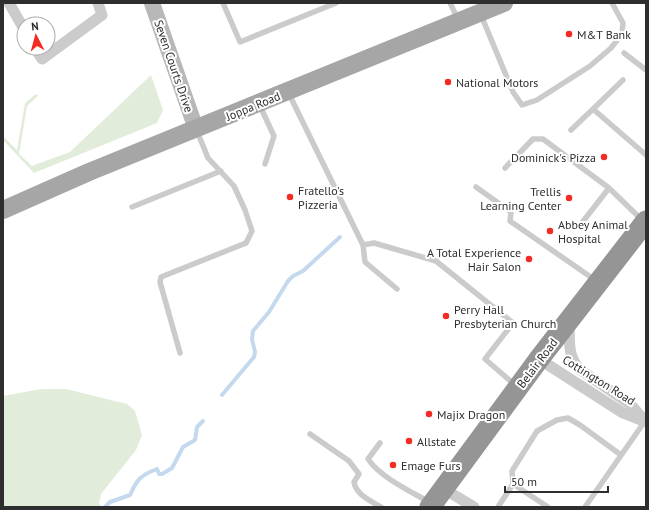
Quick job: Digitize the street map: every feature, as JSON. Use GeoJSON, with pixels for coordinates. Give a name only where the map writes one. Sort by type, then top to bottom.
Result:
{"type":"FeatureCollection","features":[{"type":"Feature","properties":{"kind":"highway","name":"Belair Road"},"geometry":{"type":"LineString","coordinates":[[435,500],[569,320],[645,222]]}},
{"type":"Feature","properties":{"kind":"main road","name":"Joppa Road"},"geometry":{"type":"LineString","coordinates":[[3,210],[89,172],[504,3]]}},
{"type":"Feature","properties":{"kind":"street"},"geometry":{"type":"LineString","coordinates":[[9,3],[16,16]]}},
{"type":"Feature","properties":{"kind":"street"},"geometry":{"type":"LineString","coordinates":[[56,49],[102,15],[98,3]]}},
{"type":"Feature","properties":{"kind":"street","name":"Seven Courts Drive"},"geometry":{"type":"LineString","coordinates":[[152,3],[196,129]]}},
{"type":"Feature","properties":{"kind":"street","name":"Cottington Road"},"geometry":{"type":"LineString","coordinates":[[569,320],[570,352],[573,361],[579,369],[630,404],[646,422]]}},
{"type":"Feature","properties":{"kind":"street","name":"Cottington Road"},"geometry":{"type":"LineString","coordinates":[[540,359],[623,413],[646,422]]}},
{"type":"Feature","properties":{"kind":"street"},"geometry":{"type":"LineString","coordinates":[[435,500],[474,507]]}},
{"type":"Feature","properties":{"kind":"lane"},"geometry":{"type":"LineString","coordinates":[[223,3],[240,42],[336,3]]}},
{"type":"Feature","properties":{"kind":"lane"},"geometry":{"type":"LineString","coordinates":[[450,3],[459,21]]}},
{"type":"Feature","properties":{"kind":"lane"},"geometry":{"type":"LineString","coordinates":[[480,12],[513,92],[522,105],[537,100],[590,66],[611,48],[622,34],[623,23],[612,3]]}},
{"type":"Feature","properties":{"kind":"lane"},"geometry":{"type":"LineString","coordinates":[[624,53],[646,70]]}},
{"type":"Feature","properties":{"kind":"lane"},"geometry":{"type":"LineString","coordinates":[[571,130],[624,80]]}},
{"type":"Feature","properties":{"kind":"lane"},"geometry":{"type":"LineString","coordinates":[[288,92],[363,245],[365,262],[396,289]]}},
{"type":"Feature","properties":{"kind":"lane"},"geometry":{"type":"LineString","coordinates":[[259,104],[274,136],[265,164]]}},
{"type":"Feature","properties":{"kind":"lane"},"geometry":{"type":"LineString","coordinates":[[593,109],[646,155]]}},
{"type":"Feature","properties":{"kind":"lane"},"geometry":{"type":"LineString","coordinates":[[180,353],[160,282],[161,277],[246,243],[252,231],[246,210],[234,186],[208,158],[196,129]]}},
{"type":"Feature","properties":{"kind":"lane"},"geometry":{"type":"LineString","coordinates":[[505,168],[533,140],[543,139],[609,188],[645,222]]}},
{"type":"Feature","properties":{"kind":"lane"},"geometry":{"type":"LineString","coordinates":[[132,207],[221,171]]}},
{"type":"Feature","properties":{"kind":"lane"},"geometry":{"type":"LineString","coordinates":[[476,187],[511,212],[510,221],[598,283]]}},
{"type":"Feature","properties":{"kind":"lane"},"geometry":{"type":"LineString","coordinates":[[581,224],[609,188]]}},
{"type":"Feature","properties":{"kind":"lane"},"geometry":{"type":"LineString","coordinates":[[363,245],[374,243],[436,261],[513,323],[485,359],[518,388]]}},
{"type":"Feature","properties":{"kind":"lane"},"geometry":{"type":"LineString","coordinates":[[498,507],[513,484],[512,471],[537,431],[557,420],[568,418],[622,455]]}},
{"type":"Feature","properties":{"kind":"lane"},"geometry":{"type":"LineString","coordinates":[[585,507],[646,422]]}},
{"type":"Feature","properties":{"kind":"lane"},"geometry":{"type":"LineString","coordinates":[[310,434],[349,461],[359,474],[354,482],[355,488],[381,507]]}},
{"type":"Feature","properties":{"kind":"lane"},"geometry":{"type":"LineString","coordinates":[[380,443],[368,459],[372,465],[388,477],[435,500]]}},
{"type":"Feature","properties":{"kind":"lane"},"geometry":{"type":"LineString","coordinates":[[513,484],[548,507]]}},
{"type":"Feature","properties":{"kind":"green space"},"geometry":{"type":"Polygon","coordinates":[[[151,75],[163,110],[157,123],[34,173],[3,140],[3,136],[17,150],[25,103],[36,94],[38,96],[27,106],[19,154],[32,166],[70,152],[151,75]]]}},
{"type":"Feature","properties":{"kind":"green space"},"geometry":{"type":"Polygon","coordinates":[[[41,389],[66,389],[127,404],[135,411],[142,435],[136,450],[101,494],[99,503],[101,507],[3,507],[3,396],[41,389]]]}},
{"type":"Feature","properties":{"kind":"waterway"},"geometry":{"type":"LineString","coordinates":[[222,395],[254,357],[255,352],[252,339],[253,331],[269,312],[288,281],[293,276],[303,271],[340,237]]}},
{"type":"Feature","properties":{"kind":"waterway"},"geometry":{"type":"LineString","coordinates":[[105,507],[110,502],[130,495],[137,481],[147,473],[157,469],[159,474],[162,474],[172,468],[183,447],[195,440],[197,427],[203,421]]}},
{"type":"Feature","properties":{"kind":"place","name":"M&T Bank"},"geometry":{"type":"Point","coordinates":[569,34]}},
{"type":"Feature","properties":{"kind":"place","name":"National Motors"},"geometry":{"type":"Point","coordinates":[448,82]}},
{"type":"Feature","properties":{"kind":"place","name":"Dominick's Pizza"},"geometry":{"type":"Point","coordinates":[604,157]}},
{"type":"Feature","properties":{"kind":"place","name":"Fratello's Pizzeria"},"geometry":{"type":"Point","coordinates":[290,197]}},
{"type":"Feature","properties":{"kind":"place","name":"Trellis Learning Center"},"geometry":{"type":"Point","coordinates":[569,198]}},
{"type":"Feature","properties":{"kind":"place","name":"Abbey Animal Hospital"},"geometry":{"type":"Point","coordinates":[550,231]}},
{"type":"Feature","properties":{"kind":"place","name":"A Total Experience Hair Salon"},"geometry":{"type":"Point","coordinates":[529,259]}},
{"type":"Feature","properties":{"kind":"place","name":"Perry Hall Presbyterian Church"},"geometry":{"type":"Point","coordinates":[446,316]}},
{"type":"Feature","properties":{"kind":"place","name":"Majix Dragon"},"geometry":{"type":"Point","coordinates":[429,414]}},
{"type":"Feature","properties":{"kind":"place","name":"Allstate"},"geometry":{"type":"Point","coordinates":[409,441]}},
{"type":"Feature","properties":{"kind":"place","name":"Emage Furs"},"geometry":{"type":"Point","coordinates":[393,465]}}]}
